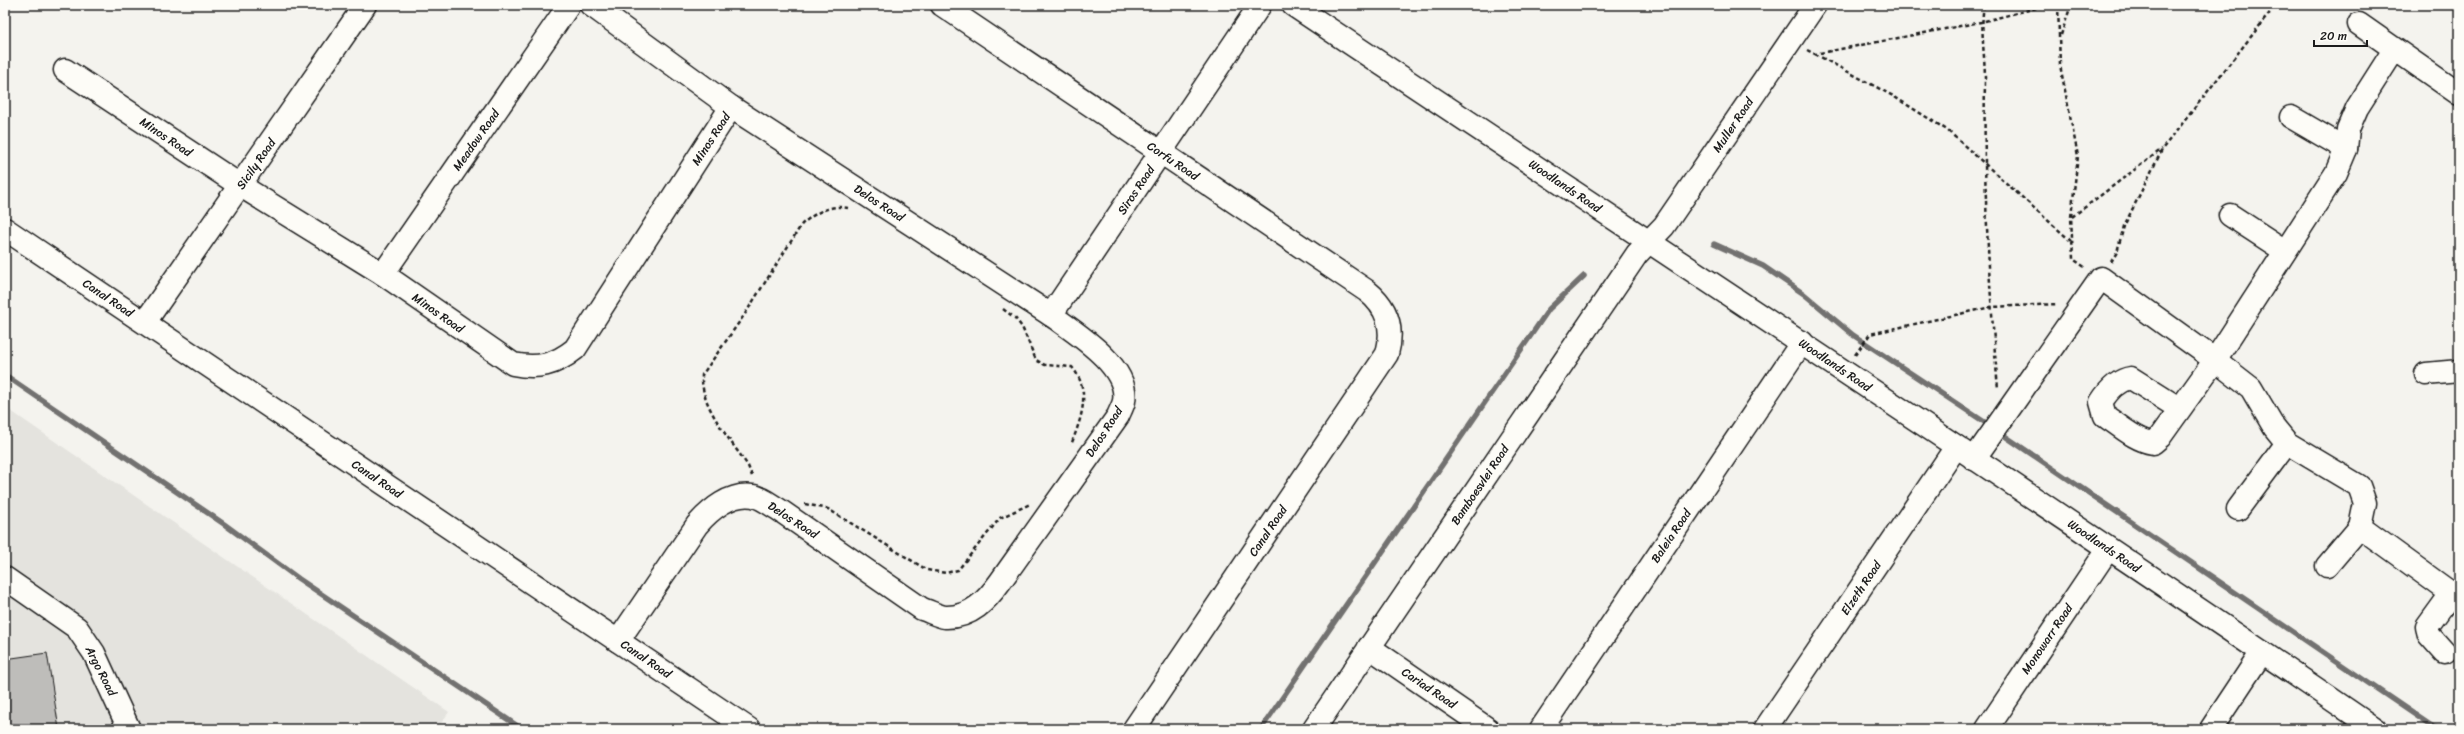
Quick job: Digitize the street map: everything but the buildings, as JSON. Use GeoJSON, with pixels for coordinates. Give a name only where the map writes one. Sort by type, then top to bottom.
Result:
{"type":"FeatureCollection","features":[{"type":"Feature","properties":{"kind":"street","name":"Meadow Road"},"geometry":{"type":"LineString","coordinates":[[382,274],[569,5]]}},
{"type":"Feature","properties":{"kind":"street","name":"Delos Road"},"geometry":{"type":"LineString","coordinates":[[592,5],[731,107],[1051,315],[1097,350],[1112,366],[1122,386],[1124,401],[1118,416],[985,602],[969,612],[945,617],[922,609],[778,509],[753,496],[742,496]]}},
{"type":"Feature","properties":{"kind":"street","name":"Corfu Road"},"geometry":{"type":"LineString","coordinates":[[942,5],[1367,291],[1384,308],[1390,328]]}},
{"type":"Feature","properties":{"kind":"street","name":"Siros Road"},"geometry":{"type":"LineString","coordinates":[[1051,315],[1260,5]]}},
{"type":"Feature","properties":{"kind":"street","name":"Woodlands Road"},"geometry":{"type":"LineString","coordinates":[[1294,5],[1648,243],[1802,342],[2375,729]]}},
{"type":"Feature","properties":{"kind":"street","name":"Muller Road"},"geometry":{"type":"LineString","coordinates":[[1648,243],[1664,226],[1815,5]]}},
{"type":"Feature","properties":{"kind":"street","name":"Sicily Road"},"geometry":{"type":"LineString","coordinates":[[144,322],[241,186],[357,8]]}},
{"type":"Feature","properties":{"kind":"street"},"geometry":{"type":"LineString","coordinates":[[2359,24],[2394,50],[2459,94]]}},
{"type":"Feature","properties":{"kind":"street"},"geometry":{"type":"LineString","coordinates":[[2180,409],[2215,360],[2336,173],[2346,149],[2348,129],[2357,108],[2394,50]]}},
{"type":"Feature","properties":{"kind":"street","name":"Minos Road"},"geometry":{"type":"LineString","coordinates":[[65,70],[241,186],[382,274],[513,364],[530,368],[546,366],[562,359],[574,349],[731,107]]}},
{"type":"Feature","properties":{"kind":"street"},"geometry":{"type":"LineString","coordinates":[[2291,117],[2346,149]]}},
{"type":"Feature","properties":{"kind":"street"},"geometry":{"type":"LineString","coordinates":[[2230,215],[2285,251]]}},
{"type":"Feature","properties":{"kind":"street","name":"Canal Road"},"geometry":{"type":"LineString","coordinates":[[5,229],[749,729]]}},
{"type":"Feature","properties":{"kind":"street","name":"Bamboesvlei Road"},"geometry":{"type":"LineString","coordinates":[[1314,729],[1637,254],[1648,243]]}},
{"type":"Feature","properties":{"kind":"street"},"geometry":{"type":"LineString","coordinates":[[2101,278],[2215,360],[2251,388],[2274,427],[2287,443],[2359,486],[2365,503],[2360,527],[2327,566]]}},
{"type":"Feature","properties":{"kind":"street","name":"Elzeth Road"},"geometry":{"type":"LineString","coordinates":[[1765,729],[1965,453],[1995,428],[2101,278]]}},
{"type":"Feature","properties":{"kind":"street","name":"Canal Road"},"geometry":{"type":"LineString","coordinates":[[1134,729],[1387,354],[1391,335],[1390,328]]}},
{"type":"Feature","properties":{"kind":"street","name":"Baleia Road"},"geometry":{"type":"LineString","coordinates":[[1541,729],[1802,342]]}},
{"type":"Feature","properties":{"kind":"street"},"geometry":{"type":"LineString","coordinates":[[2426,374],[2459,371]]}},
{"type":"Feature","properties":{"kind":"street"},"geometry":{"type":"LineString","coordinates":[[2238,510],[2287,443]]}},
{"type":"Feature","properties":{"kind":"street"},"geometry":{"type":"LineString","coordinates":[[618,641],[697,525],[709,511],[723,503],[742,496]]}},
{"type":"Feature","properties":{"kind":"street"},"geometry":{"type":"LineString","coordinates":[[2360,527],[2455,597],[2427,627],[2429,636],[2445,653]]}},
{"type":"Feature","properties":{"kind":"street","name":"Monowarr Road"},"geometry":{"type":"LineString","coordinates":[[1987,729],[2108,549]]}},
{"type":"Feature","properties":{"kind":"street","name":"Argo Road"},"geometry":{"type":"LineString","coordinates":[[5,578],[77,628],[94,653],[129,729]]}},
{"type":"Feature","properties":{"kind":"street","name":"Cariad Road"},"geometry":{"type":"LineString","coordinates":[[1369,648],[1488,729]]}},
{"type":"Feature","properties":{"kind":"street"},"geometry":{"type":"LineString","coordinates":[[2211,729],[2262,652]]}},
{"type":"Feature","properties":{"kind":"path"},"geometry":{"type":"LineString","coordinates":[[1984,5],[1981,22],[1985,74],[1984,162],[1995,428]]}},
{"type":"Feature","properties":{"kind":"path"},"geometry":{"type":"LineString","coordinates":[[1815,54],[1981,22],[2048,5]]}},
{"type":"Feature","properties":{"kind":"path"},"geometry":{"type":"LineString","coordinates":[[2058,5],[2060,65],[2078,156],[2071,217],[2072,259],[2101,278]]}},
{"type":"Feature","properties":{"kind":"path"},"geometry":{"type":"LineString","coordinates":[[2060,38],[2071,5]]}},
{"type":"Feature","properties":{"kind":"path"},"geometry":{"type":"LineString","coordinates":[[2117,252],[2124,226],[2163,148],[2276,5]]}},
{"type":"Feature","properties":{"kind":"path"},"geometry":{"type":"LineString","coordinates":[[1791,41],[1893,96],[1947,130],[2072,243]]}},
{"type":"Feature","properties":{"kind":"path"},"geometry":{"type":"LineString","coordinates":[[2071,217],[2163,148]]}},
{"type":"Feature","properties":{"kind":"path"},"geometry":{"type":"LineString","coordinates":[[742,496],[752,476],[748,466],[710,408],[701,385],[702,375],[745,314],[802,224],[811,217],[830,207],[853,210]]}},
{"type":"Feature","properties":{"kind":"path"},"geometry":{"type":"LineString","coordinates":[[1858,351],[1870,334],[1991,307],[2083,303]]}},
{"type":"Feature","properties":{"kind":"path"},"geometry":{"type":"LineString","coordinates":[[997,305],[1015,318],[1022,327],[1036,360],[1045,365],[1072,367],[1078,374],[1083,390],[1083,414],[1070,448]]}},
{"type":"Feature","properties":{"kind":"path"},"geometry":{"type":"LineString","coordinates":[[798,503],[828,509],[920,567],[927,570],[946,573],[958,570],[1000,518],[1034,501]]}},
{"type":"Feature","properties":{"kind":"shaded area"},"geometry":{"type":"Polygon","coordinates":[[[5,407],[449,712],[437,729],[5,729],[5,407]]]}},
{"type":"Feature","properties":{"kind":"waterway"},"geometry":{"type":"LineString","coordinates":[[1714,244],[1763,266],[1804,294],[1853,335],[1992,427]]}},
{"type":"Feature","properties":{"kind":"waterway"},"geometry":{"type":"LineString","coordinates":[[1261,729],[1549,309],[1584,276]]}},
{"type":"Feature","properties":{"kind":"waterway"},"geometry":{"type":"LineString","coordinates":[[5,375],[224,524],[299,579],[522,729]]}},
{"type":"Feature","properties":{"kind":"waterway"},"geometry":{"type":"LineString","coordinates":[[1999,432],[2436,729]]}}]}
